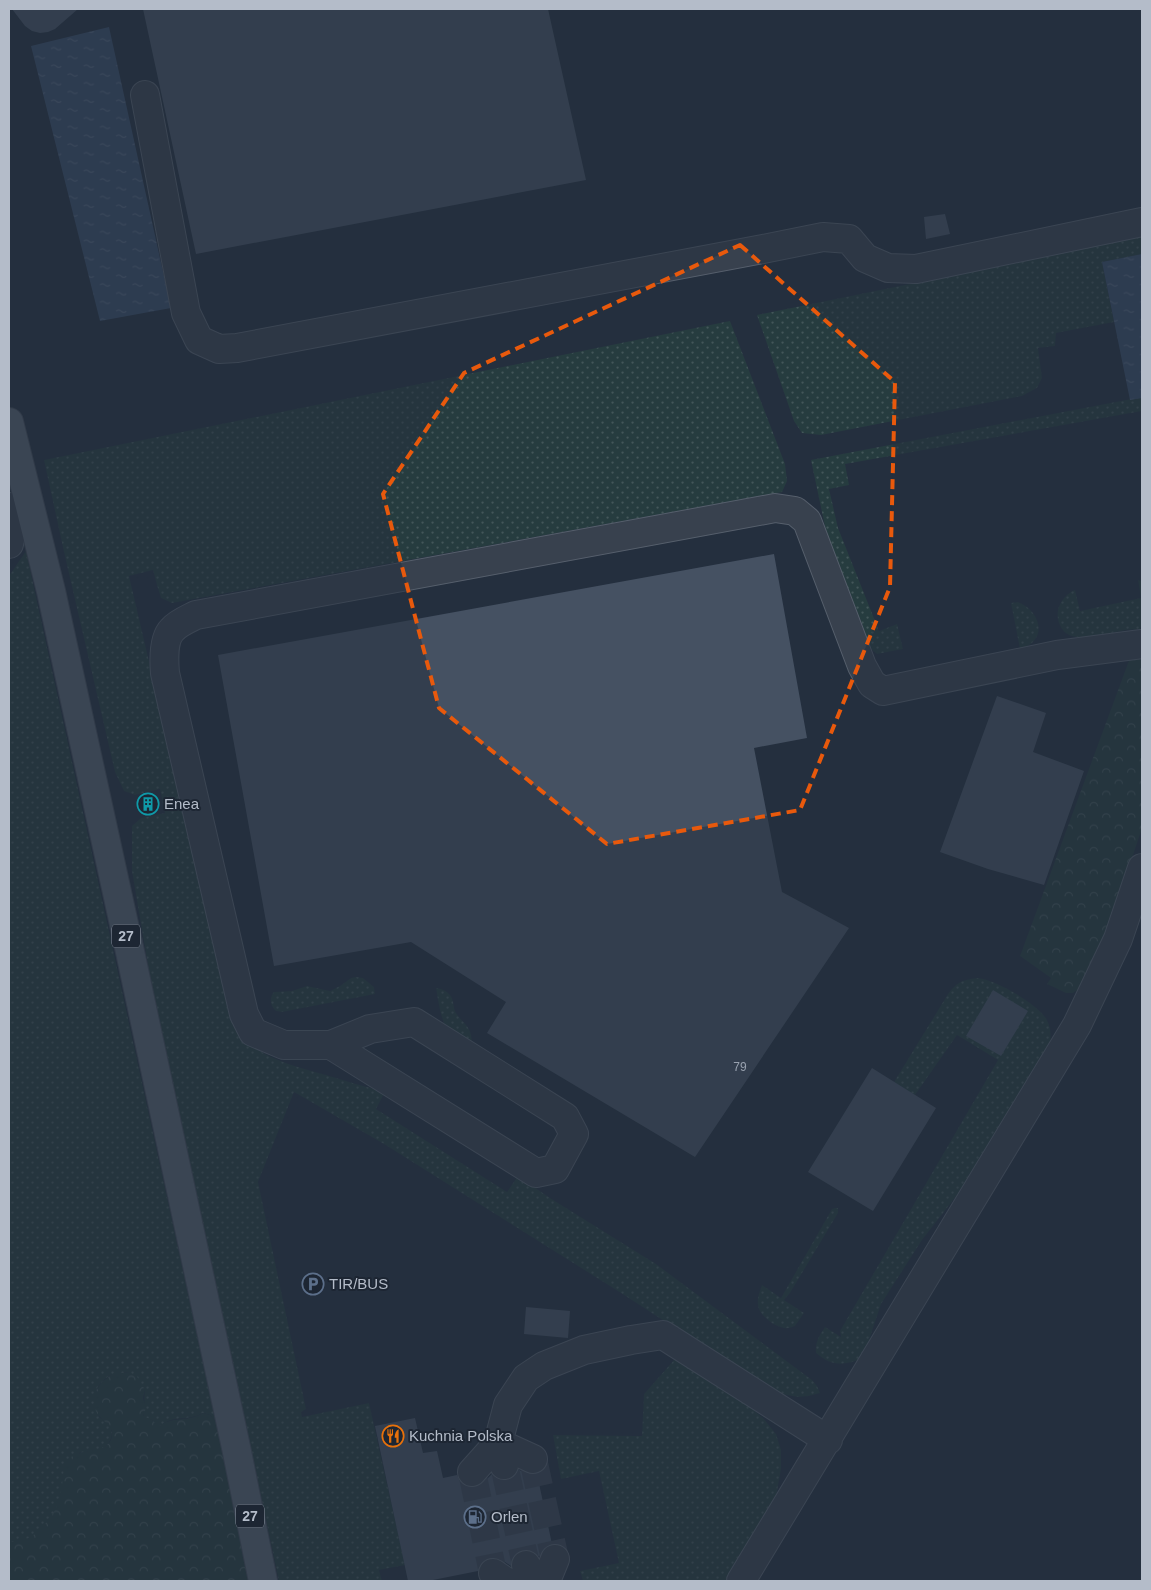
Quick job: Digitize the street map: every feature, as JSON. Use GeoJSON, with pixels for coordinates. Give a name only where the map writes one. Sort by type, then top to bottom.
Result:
{"type":"FeatureCollection","features":[{"type":"Feature","properties":{"kind":"main road","name":"27"},"geometry":{"type":"LineString","coordinates":[[9,422],[51,591],[263,1581]]}},
{"type":"Feature","properties":{"kind":"street"},"geometry":{"type":"LineString","coordinates":[[145,95],[186,313],[199,340],[219,349],[237,348],[823,237],[849,238],[865,258],[888,268],[916,269],[1142,222]]}},
{"type":"Feature","properties":{"kind":"street"},"geometry":{"type":"LineString","coordinates":[[9,507],[11,532],[9,544]]}},
{"type":"Feature","properties":{"kind":"street"},"geometry":{"type":"LineString","coordinates":[[331,1045],[536,1173],[555,1169],[574,1134],[565,1116],[414,1022],[370,1029],[331,1045],[284,1046],[253,1032],[244,1014],[165,673],[164,654],[170,631],[183,621],[196,615],[775,508],[795,511],[807,521],[862,666],[872,684],[883,691],[1057,655],[1142,644]]}},
{"type":"Feature","properties":{"kind":"street"},"geometry":{"type":"LineString","coordinates":[[741,1581],[828,1440],[1077,1025],[1118,939],[1142,868]]}},
{"type":"Feature","properties":{"kind":"street"},"geometry":{"type":"LineString","coordinates":[[501,1454],[508,1405],[526,1378],[544,1366],[584,1350],[663,1335],[828,1440]]}},
{"type":"Feature","properties":{"kind":"street"},"geometry":{"type":"LineString","coordinates":[[472,1472],[501,1454],[534,1459]]}},
{"type":"Feature","properties":{"kind":"highlighted area"},"geometry":{"type":"Polygon","coordinates":[[[740,245],[895,382],[890,587],[800,810],[607,844],[439,708],[383,494],[464,373],[740,245]]]}},
{"type":"Feature","properties":{"kind":"green space"},"geometry":{"type":"Polygon","coordinates":[[[1142,237],[1142,254],[1102,262],[1114,322],[1056,333],[1055,346],[1038,348],[1042,378],[1037,388],[1022,396],[821,435],[802,433],[794,421],[757,315],[1142,237]]]}},
{"type":"Feature","properties":{"kind":"green space"},"geometry":{"type":"Polygon","coordinates":[[[730,321],[785,464],[787,481],[782,492],[172,603],[161,598],[153,570],[129,576],[235,1028],[243,1038],[264,1053],[288,1064],[385,1092],[376,1109],[507,1192],[518,1176],[656,1264],[812,1380],[820,1393],[798,1397],[781,1394],[755,1380],[384,1144],[294,1092],[258,1182],[306,1409],[301,1412],[302,1417],[369,1403],[405,1565],[379,1570],[382,1581],[279,1581],[150,977],[132,871],[132,826],[141,818],[165,813],[160,789],[135,795],[124,791],[115,772],[44,460],[730,321]]]}},
{"type":"Feature","properties":{"kind":"green space"},"geometry":{"type":"Polygon","coordinates":[[[1142,397],[1142,411],[845,464],[849,485],[829,489],[838,528],[879,631],[897,624],[903,649],[877,654],[872,650],[826,531],[811,460],[1142,397]]]}},
{"type":"Feature","properties":{"kind":"green space"},"geometry":{"type":"Polygon","coordinates":[[[26,551],[216,1422],[210,1415],[203,1413],[197,1416],[175,1419],[159,1427],[152,1420],[143,1417],[145,1390],[129,1373],[118,1373],[106,1378],[96,1390],[99,1417],[111,1427],[111,1438],[103,1448],[79,1453],[83,1567],[9,1581],[9,576],[26,551]]]}},
{"type":"Feature","properties":{"kind":"green space"},"geometry":{"type":"Polygon","coordinates":[[[1138,580],[1142,581],[1142,623],[1140,629],[1081,637],[1067,634],[1062,629],[1058,620],[1058,610],[1062,601],[1069,593],[1075,590],[1080,611],[1141,598],[1138,580]]]}},
{"type":"Feature","properties":{"kind":"green space"},"geometry":{"type":"Polygon","coordinates":[[[1018,602],[1032,612],[1038,626],[1035,640],[1020,649],[1011,603],[1018,602]]]}},
{"type":"Feature","properties":{"kind":"green space"},"geometry":{"type":"Polygon","coordinates":[[[1142,654],[1142,828],[1117,903],[1091,966],[1079,989],[1073,993],[1066,993],[1047,984],[1051,978],[1020,956],[1131,655],[1142,654]]]}},
{"type":"Feature","properties":{"kind":"green space"},"geometry":{"type":"Polygon","coordinates":[[[356,977],[363,978],[374,987],[375,994],[282,1012],[276,1011],[271,1004],[271,997],[274,992],[292,991],[307,986],[330,991],[356,977]]]}},
{"type":"Feature","properties":{"kind":"green space"},"geometry":{"type":"Polygon","coordinates":[[[977,978],[985,979],[1015,993],[1035,1007],[1047,1020],[1050,1044],[982,1163],[922,1240],[881,1304],[861,1359],[837,1364],[816,1353],[819,1336],[825,1327],[841,1337],[840,1331],[998,1060],[957,1035],[915,1095],[894,1082],[951,990],[960,982],[977,978]]]}},
{"type":"Feature","properties":{"kind":"green space"},"geometry":{"type":"Polygon","coordinates":[[[436,988],[442,989],[451,997],[456,1013],[471,1034],[471,1044],[458,1039],[447,1029],[436,988]]]}},
{"type":"Feature","properties":{"kind":"green space"},"geometry":{"type":"Polygon","coordinates":[[[838,1208],[838,1213],[784,1300],[804,1313],[795,1326],[790,1328],[773,1324],[761,1312],[758,1306],[762,1285],[781,1298],[832,1209],[838,1208]]]}},
{"type":"Feature","properties":{"kind":"green space"},"geometry":{"type":"Polygon","coordinates":[[[675,1359],[750,1407],[764,1419],[776,1434],[781,1450],[781,1469],[776,1497],[726,1581],[583,1581],[580,1571],[619,1563],[599,1471],[561,1479],[553,1435],[642,1436],[644,1394],[675,1359]]]}},
{"type":"Feature","properties":{"kind":"green space"},"geometry":{"type":"Polygon","coordinates":[[[114,1373],[136,1375],[145,1390],[143,1398],[146,1408],[143,1416],[159,1426],[170,1421],[197,1416],[203,1413],[210,1415],[216,1422],[249,1581],[9,1581],[9,1542],[28,1538],[42,1527],[54,1512],[58,1503],[66,1463],[77,1454],[99,1449],[110,1442],[111,1429],[96,1411],[94,1398],[99,1385],[114,1373]]]}},
{"type":"Feature","properties":{"kind":"water"},"geometry":{"type":"Polygon","coordinates":[[[109,27],[171,308],[100,321],[31,46],[109,27]]]}},
{"type":"Feature","properties":{"kind":"water"},"geometry":{"type":"Polygon","coordinates":[[[1142,254],[1142,398],[1130,400],[1102,262],[1142,254]]]}},
{"type":"Feature","properties":{"kind":"building"},"geometry":{"type":"Polygon","coordinates":[[[12,9],[78,9],[55,29],[40,33],[32,31],[25,26],[12,9]]]}},
{"type":"Feature","properties":{"kind":"building"},"geometry":{"type":"Polygon","coordinates":[[[143,9],[548,9],[586,180],[196,254],[143,9]]]}},
{"type":"Feature","properties":{"kind":"building"},"geometry":{"type":"Polygon","coordinates":[[[945,214],[950,234],[926,239],[924,217],[945,214]]]}},
{"type":"Feature","properties":{"kind":"building"},"geometry":{"type":"Polygon","coordinates":[[[774,554],[807,738],[754,748],[782,892],[849,928],[695,1157],[487,1033],[506,1002],[411,942],[274,966],[218,655],[774,554]]]}},
{"type":"Feature","properties":{"kind":"building"},"geometry":{"type":"Polygon","coordinates":[[[997,696],[1046,713],[1033,752],[1084,771],[1044,885],[988,869],[940,852],[997,696]]]}},
{"type":"Feature","properties":{"kind":"building"},"geometry":{"type":"Polygon","coordinates":[[[993,990],[1028,1011],[1001,1056],[966,1036],[993,990]]]}},
{"type":"Feature","properties":{"kind":"building"},"geometry":{"type":"Polygon","coordinates":[[[872,1068],[936,1108],[873,1211],[808,1172],[872,1068]]]}},
{"type":"Feature","properties":{"kind":"building"},"geometry":{"type":"Polygon","coordinates":[[[526,1307],[570,1311],[568,1338],[524,1334],[526,1307]]]}},
{"type":"Feature","properties":{"kind":"building"},"geometry":{"type":"Polygon","coordinates":[[[415,1418],[423,1453],[437,1451],[443,1478],[457,1475],[461,1483],[469,1487],[477,1487],[492,1474],[501,1480],[509,1480],[519,1470],[537,1474],[552,1544],[545,1547],[539,1557],[531,1550],[523,1550],[515,1554],[511,1560],[511,1566],[494,1557],[486,1559],[480,1564],[478,1571],[428,1581],[408,1581],[375,1426],[415,1418]]]}},
{"type":"Feature","properties":{"kind":"tunnel"},"geometry":{"type":"LineString","coordinates":[[533,1459],[555,1559]]}},
{"type":"Feature","properties":{"kind":"tunnel"},"geometry":{"type":"LineString","coordinates":[[504,1465],[526,1565]]}},
{"type":"Feature","properties":{"kind":"tunnel"},"geometry":{"type":"LineString","coordinates":[[472,1472],[493,1573]]}},
{"type":"Feature","properties":{"kind":"place","name":"Enea"},"geometry":{"type":"Point","coordinates":[148,804]}},
{"type":"Feature","properties":{"kind":"place","name":"TIR/BUS"},"geometry":{"type":"Point","coordinates":[313,1284]}},
{"type":"Feature","properties":{"kind":"place","name":"Kuchnia Polska"},"geometry":{"type":"Point","coordinates":[393,1436]}},
{"type":"Feature","properties":{"kind":"place","name":"Orlen"},"geometry":{"type":"Point","coordinates":[475,1517]}}]}
